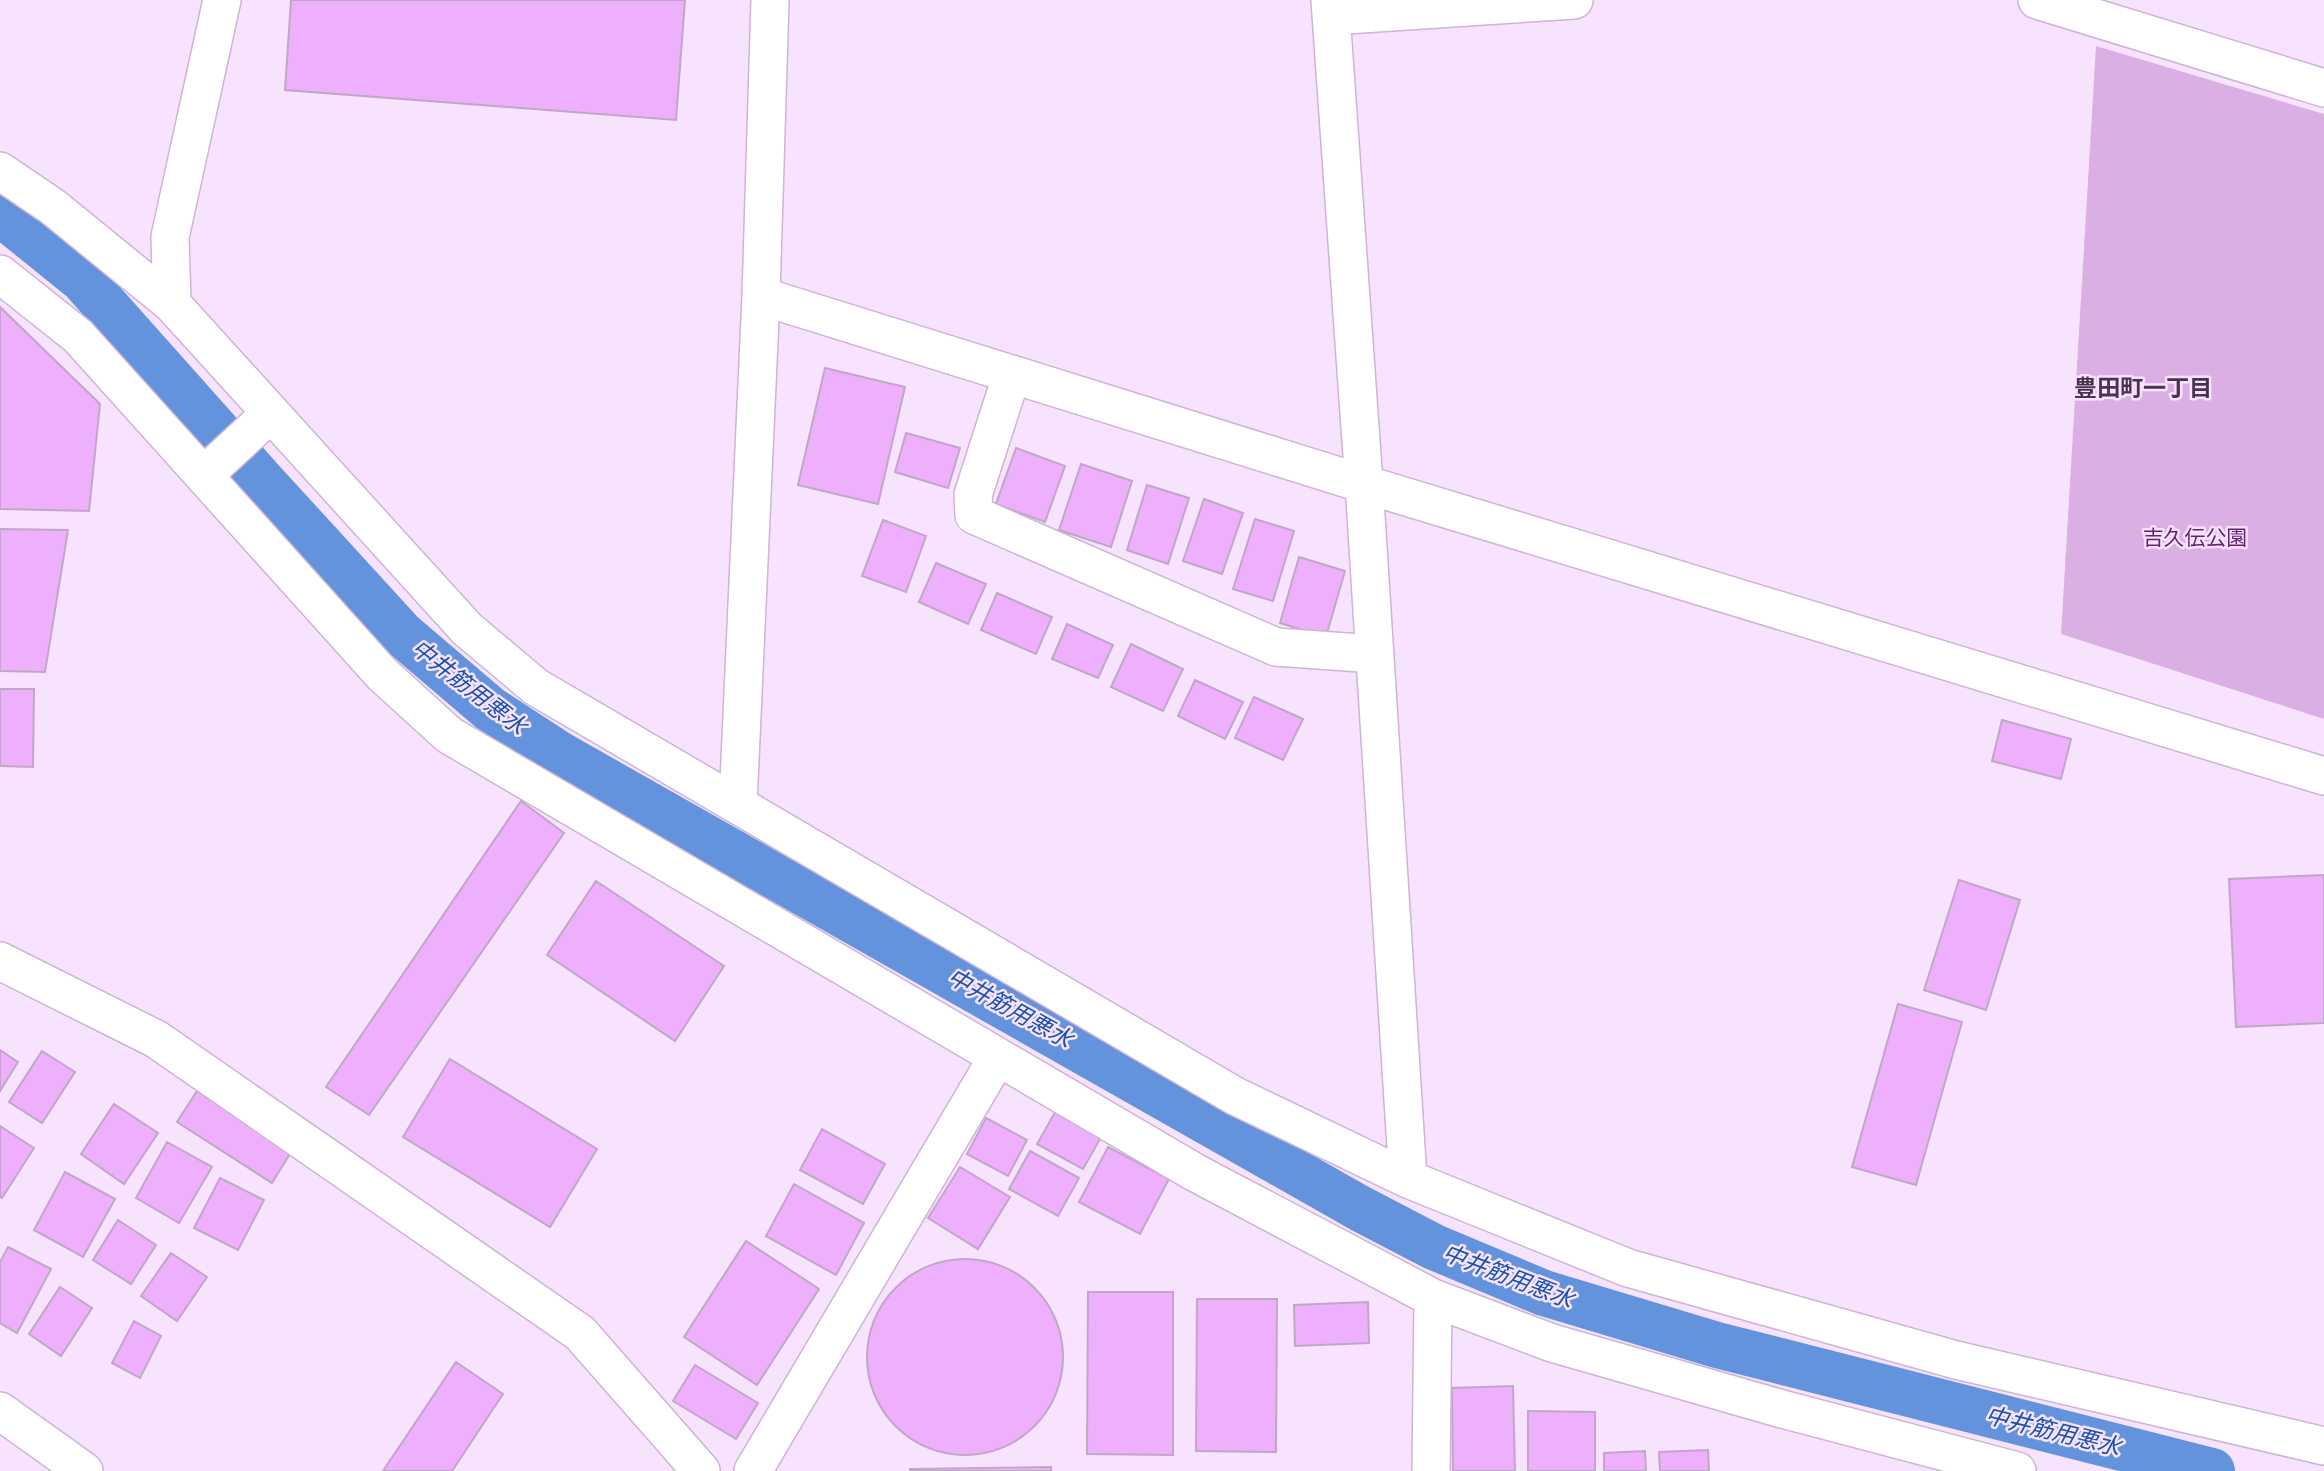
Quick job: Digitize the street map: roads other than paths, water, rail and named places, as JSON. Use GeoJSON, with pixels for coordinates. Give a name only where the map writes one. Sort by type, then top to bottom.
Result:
{"type":"FeatureCollection","features":[{"type":"Feature","properties":{"kind":"street"},"geometry":{"type":"LineString","coordinates":[[172,304],[170,236],[222,0]]}},
{"type":"Feature","properties":{"kind":"street"},"geometry":{"type":"LineString","coordinates":[[738,804],[761,296],[771,0]]}},
{"type":"Feature","properties":{"kind":"street"},"geometry":{"type":"LineString","coordinates":[[1408,1180],[1364,484],[1330,8],[1574,0]]}},
{"type":"Feature","properties":{"kind":"street"},"geometry":{"type":"LineString","coordinates":[[2037,0],[2324,88]]}},
{"type":"Feature","properties":{"kind":"street"},"geometry":{"type":"LineString","coordinates":[[0,171],[53,207],[172,304],[467,629],[536,687],[1235,1096],[1408,1180],[1628,1268],[1956,1360],[2324,1446]]}},
{"type":"Feature","properties":{"kind":"street"},"geometry":{"type":"LineString","coordinates":[[0,274],[78,336],[382,674],[449,735],[1196,1173],[1433,1298],[1552,1343],[1782,1409],[2017,1471]]}},
{"type":"Feature","properties":{"kind":"street"},"geometry":{"type":"LineString","coordinates":[[761,296],[1364,484],[2324,776]]}},
{"type":"Feature","properties":{"kind":"street"},"geometry":{"type":"LineString","coordinates":[[1012,374],[973,495],[975,514],[1276,647],[1375,654]]}},
{"type":"Feature","properties":{"kind":"street"},"geometry":{"type":"LineString","coordinates":[[204,475],[270,414]]}},
{"type":"Feature","properties":{"kind":"street"},"geometry":{"type":"LineString","coordinates":[[0,961],[156,1039],[580,1333],[701,1471]]}},
{"type":"Feature","properties":{"kind":"street"},"geometry":{"type":"LineString","coordinates":[[753,1471],[997,1058]]}},
{"type":"Feature","properties":{"kind":"street"},"geometry":{"type":"LineString","coordinates":[[1431,1471],[1433,1298]]}},
{"type":"Feature","properties":{"kind":"street"},"geometry":{"type":"LineString","coordinates":[[0,1412],[84,1471]]}},
{"type":"Feature","properties":{"kind":"waterway","name":"中井筋用悪水"},"geometry":{"type":"LineString","coordinates":[[0,213],[82,279],[402,634],[490,709],[559,754],[1361,1209],[1434,1247],[1544,1293],[1717,1345],[2212,1471]]}},
{"type":"Feature","properties":{"kind":"district","name":"豊田町一丁目"},"geometry":{"type":"Point","coordinates":[2143,388]}},
{"type":"Feature","properties":{"kind":"park label","name":"吉久伝公園"},"geometry":{"type":"Point","coordinates":[2195,538]}}]}
